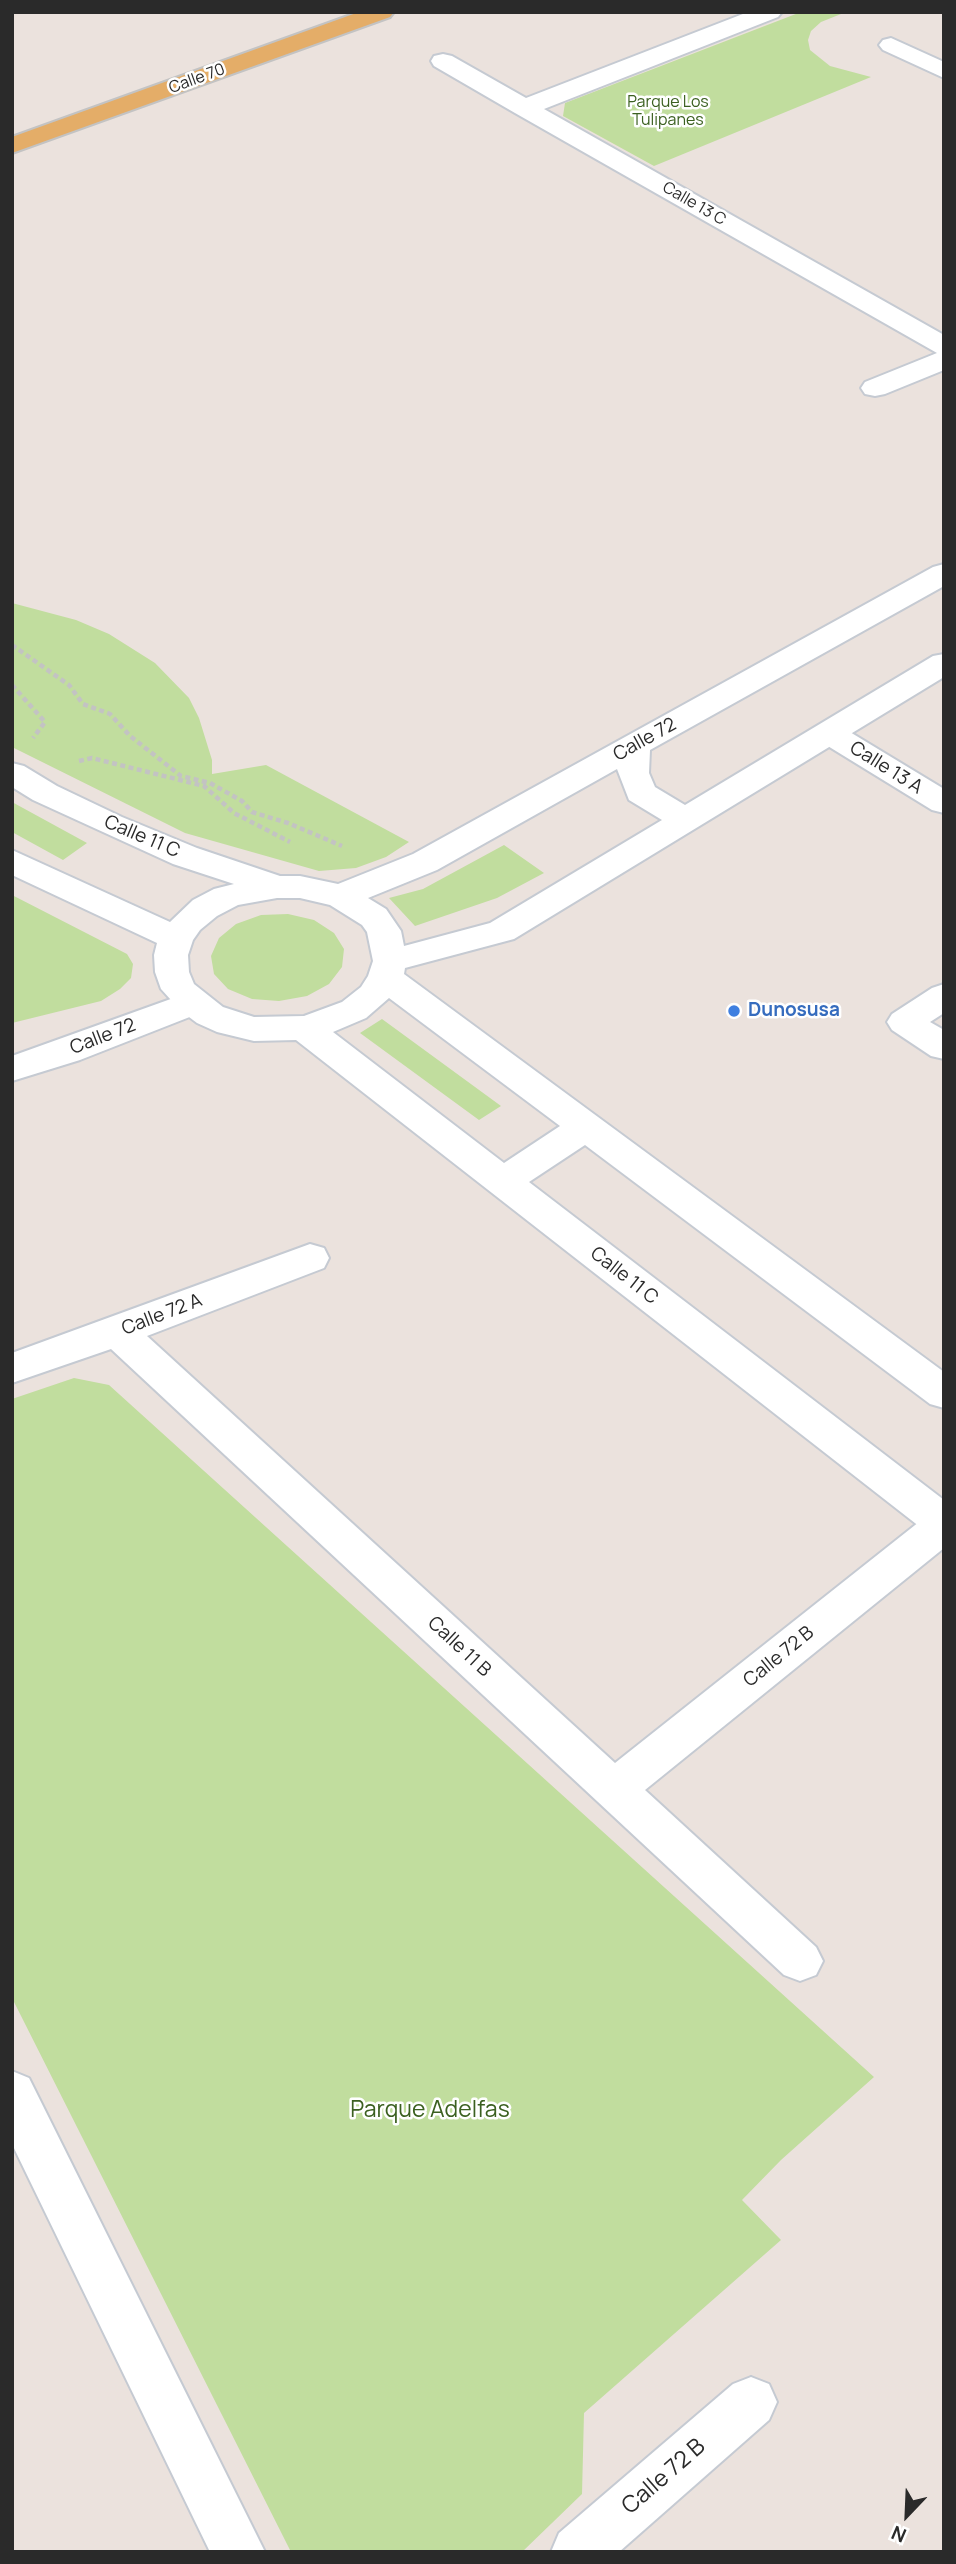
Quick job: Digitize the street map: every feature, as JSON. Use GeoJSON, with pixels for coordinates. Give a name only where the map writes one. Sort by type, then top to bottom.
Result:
{"type":"FeatureCollection","features":[{"type":"Feature","properties":{"kind":"main road","name":"Calle 70"},"geometry":{"type":"LineString","coordinates":[[12,145],[382,12]]}},
{"type":"Feature","properties":{"kind":"main road"},"geometry":{"type":"LineString","coordinates":[[524,107],[770,12]]}},
{"type":"Feature","properties":{"kind":"main road"},"geometry":{"type":"LineString","coordinates":[[891,45],[944,71]]}},
{"type":"Feature","properties":{"kind":"main road","name":"Calle 13 C"},"geometry":{"type":"LineString","coordinates":[[443,61],[944,347]]}},
{"type":"Feature","properties":{"kind":"main road"},"geometry":{"type":"LineString","coordinates":[[875,388],[944,360]]}},
{"type":"Feature","properties":{"kind":"main road","name":"Calle 72"},"geometry":{"type":"LineString","coordinates":[[341,896],[425,862],[944,573]]}},
{"type":"Feature","properties":{"kind":"main road"},"geometry":{"type":"LineString","coordinates":[[388,970],[502,931],[944,663]]}},
{"type":"Feature","properties":{"kind":"main road","name":"Calle 13 A"},"geometry":{"type":"LineString","coordinates":[[829,733],[944,803]]}},
{"type":"Feature","properties":{"kind":"main road"},"geometry":{"type":"LineString","coordinates":[[634,746],[633,773],[641,793],[686,820]]}},
{"type":"Feature","properties":{"kind":"main road","name":"Calle 11 C"},"geometry":{"type":"LineString","coordinates":[[12,773],[110,824],[186,856],[277,887]]}},
{"type":"Feature","properties":{"kind":"main road"},"geometry":{"type":"LineString","coordinates":[[12,861],[111,910],[176,938]]}},
{"type":"Feature","properties":{"kind":"main road"},"geometry":{"type":"LineString","coordinates":[[277,887],[300,887],[341,896],[374,917],[384,931],[388,970],[373,995],[354,1010],[330,1021],[304,1028],[278,1030],[230,1024],[210,1015],[179,989],[172,972],[176,938],[188,922],[205,908],[226,897],[277,887]]}},
{"type":"Feature","properties":{"kind":"main road"},"geometry":{"type":"LineString","coordinates":[[388,970],[585,1127],[944,1393]]}},
{"type":"Feature","properties":{"kind":"main road"},"geometry":{"type":"LineString","coordinates":[[944,996],[905,1022],[944,1047]]}},
{"type":"Feature","properties":{"kind":"main road","name":"Calle 72"},"geometry":{"type":"LineString","coordinates":[[12,1069],[193,1003]]}},
{"type":"Feature","properties":{"kind":"main road","name":"Calle 11 C"},"geometry":{"type":"LineString","coordinates":[[304,1028],[944,1524]]}},
{"type":"Feature","properties":{"kind":"main road"},"geometry":{"type":"LineString","coordinates":[[502,1182],[585,1127]]}},
{"type":"Feature","properties":{"kind":"main road","name":"Calle 72 A"},"geometry":{"type":"LineString","coordinates":[[12,1368],[117,1332],[310,1258]]}},
{"type":"Feature","properties":{"kind":"main road","name":"Calle 11 B"},"geometry":{"type":"LineString","coordinates":[[117,1332],[800,1961]]}},
{"type":"Feature","properties":{"kind":"main road","name":"Calle 72 B"},"geometry":{"type":"LineString","coordinates":[[614,1789],[944,1524]]}},
{"type":"Feature","properties":{"kind":"main road"},"geometry":{"type":"LineString","coordinates":[[12,2093],[238,2552]]}},
{"type":"Feature","properties":{"kind":"main road","name":"Calle 72 B"},"geometry":{"type":"LineString","coordinates":[[578,2552],[751,2402]]}},
{"type":"Feature","properties":{"kind":"path"},"geometry":{"type":"LineString","coordinates":[[12,645],[69,685],[83,704],[110,714],[130,736],[181,776],[210,783],[242,801],[251,812],[288,823],[338,846],[349,846]]}},
{"type":"Feature","properties":{"kind":"path"},"geometry":{"type":"LineString","coordinates":[[12,685],[45,722],[34,734],[33,743]]}},
{"type":"Feature","properties":{"kind":"path"},"geometry":{"type":"LineString","coordinates":[[69,761],[92,758],[204,786],[234,813],[293,844]]}},
{"type":"Feature","properties":{"kind":"green space","name":"Parque Los Tulipanes"},"geometry":{"type":"Polygon","coordinates":[[[801,12],[846,12],[821,22],[811,31],[808,40],[810,50],[830,66],[871,77],[654,166],[563,116],[565,103],[801,12]]]}},
{"type":"Feature","properties":{"kind":"green space"},"geometry":{"type":"Polygon","coordinates":[[[12,603],[76,620],[109,634],[155,663],[189,698],[199,718],[212,760],[212,774],[266,765],[409,842],[386,857],[356,868],[319,871],[185,833],[12,747],[12,603]]]}},
{"type":"Feature","properties":{"kind":"green space"},"geometry":{"type":"Polygon","coordinates":[[[12,802],[87,843],[63,860],[12,832],[12,802]]]}},
{"type":"Feature","properties":{"kind":"green space"},"geometry":{"type":"Polygon","coordinates":[[[504,845],[544,873],[497,898],[415,926],[389,898],[423,889],[504,845]]]}},
{"type":"Feature","properties":{"kind":"green space"},"geometry":{"type":"Polygon","coordinates":[[[12,895],[127,954],[133,964],[131,978],[101,1001],[12,1023],[12,895]]]}},
{"type":"Feature","properties":{"kind":"green space"},"geometry":{"type":"Polygon","coordinates":[[[288,914],[314,920],[334,933],[344,949],[342,967],[329,984],[307,996],[279,1001],[252,999],[228,989],[214,974],[211,956],[219,938],[236,924],[261,915],[288,914]]]}},
{"type":"Feature","properties":{"kind":"green space"},"geometry":{"type":"Polygon","coordinates":[[[382,1019],[501,1106],[479,1120],[360,1033],[382,1019]]]}},
{"type":"Feature","properties":{"kind":"green space","name":"Parque Adelfas"},"geometry":{"type":"Polygon","coordinates":[[[74,1378],[109,1385],[874,2077],[781,2160],[742,2200],[781,2240],[584,2413],[582,2494],[522,2552],[291,2552],[12,1998],[12,1399],[74,1378]]]}},
{"type":"Feature","properties":{"kind":"place","name":"Dunosusa"},"geometry":{"type":"Point","coordinates":[734,1011]}}]}
